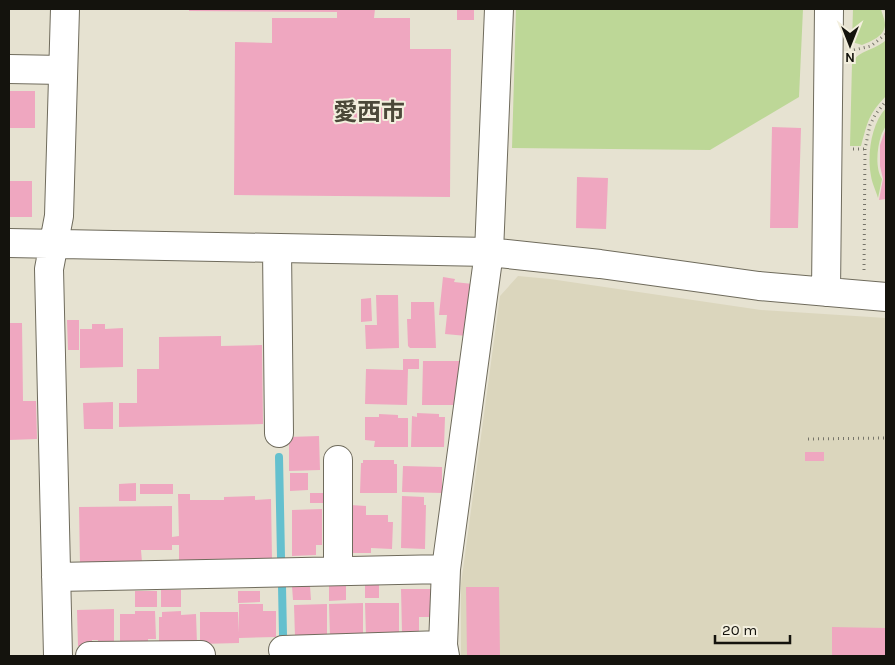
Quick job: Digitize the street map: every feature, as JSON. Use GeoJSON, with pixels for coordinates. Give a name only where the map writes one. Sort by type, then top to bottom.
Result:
{"type":"FeatureCollection","features":[{"type":"Feature","properties":{"kind":"street"},"geometry":{"type":"LineString","coordinates":[[58,656],[49,269],[59,216],[65,9]]}},
{"type":"Feature","properties":{"kind":"street"},"geometry":{"type":"LineString","coordinates":[[283,650],[444,651],[446,569],[489,252],[499,9]]}},
{"type":"Feature","properties":{"kind":"street"},"geometry":{"type":"LineString","coordinates":[[826,292],[829,9]]}},
{"type":"Feature","properties":{"kind":"street"},"geometry":{"type":"LineString","coordinates":[[9,69],[63,70]]}},
{"type":"Feature","properties":{"kind":"street"},"geometry":{"type":"LineString","coordinates":[[9,243],[489,252],[600,264],[759,286],[886,297]]}},
{"type":"Feature","properties":{"kind":"street"},"geometry":{"type":"LineString","coordinates":[[277,248],[279,433]]}},
{"type":"Feature","properties":{"kind":"street"},"geometry":{"type":"LineString","coordinates":[[338,460],[338,571]]}},
{"type":"Feature","properties":{"kind":"street"},"geometry":{"type":"LineString","coordinates":[[56,577],[446,569]]}},
{"type":"Feature","properties":{"kind":"street"},"geometry":{"type":"LineString","coordinates":[[90,656],[201,655]]}},
{"type":"Feature","properties":{"kind":"path"},"geometry":{"type":"LineString","coordinates":[[885,9],[886,14]]}},
{"type":"Feature","properties":{"kind":"path"},"geometry":{"type":"LineString","coordinates":[[846,50],[871,46],[886,34]]}},
{"type":"Feature","properties":{"kind":"path"},"geometry":{"type":"LineString","coordinates":[[864,270],[865,149],[870,125],[886,101]]}},
{"type":"Feature","properties":{"kind":"path"},"geometry":{"type":"LineString","coordinates":[[808,439],[886,438]]}},
{"type":"Feature","properties":{"kind":"shaded area"},"geometry":{"type":"Polygon","coordinates":[[[518,276],[761,310],[886,318],[886,656],[461,656],[461,584],[500,296],[518,276]]]}},
{"type":"Feature","properties":{"kind":"green space"},"geometry":{"type":"Polygon","coordinates":[[[516,9],[803,9],[799,97],[710,150],[512,148],[516,9]]]}},
{"type":"Feature","properties":{"kind":"green space"},"geometry":{"type":"Polygon","coordinates":[[[853,9],[881,9],[885,25],[880,36],[862,45],[852,42],[853,9]]]}},
{"type":"Feature","properties":{"kind":"green space"},"geometry":{"type":"Polygon","coordinates":[[[886,40],[886,96],[875,108],[869,119],[861,146],[850,146],[852,63],[863,52],[886,40]]]}},
{"type":"Feature","properties":{"kind":"green space"},"geometry":{"type":"Polygon","coordinates":[[[886,108],[886,125],[878,146],[878,169],[882,179],[878,198],[871,176],[870,149],[877,122],[886,108]]]}},
{"type":"Feature","properties":{"kind":"building"},"geometry":{"type":"Polygon","coordinates":[[[189,9],[375,9],[374,18],[410,18],[410,49],[451,49],[450,197],[234,195],[235,42],[272,43],[272,18],[337,18],[337,12],[189,11],[189,9]]]}},
{"type":"Feature","properties":{"kind":"building"},"geometry":{"type":"Polygon","coordinates":[[[457,9],[474,9],[474,20],[457,20],[457,9]]]}},
{"type":"Feature","properties":{"kind":"building"},"geometry":{"type":"Polygon","coordinates":[[[9,91],[35,91],[35,128],[9,128],[9,91]]]}},
{"type":"Feature","properties":{"kind":"building"},"geometry":{"type":"Polygon","coordinates":[[[772,127],[801,128],[798,228],[770,228],[772,127]]]}},
{"type":"Feature","properties":{"kind":"building"},"geometry":{"type":"Polygon","coordinates":[[[886,128],[886,199],[879,200],[883,179],[880,166],[880,145],[886,128]]]}},
{"type":"Feature","properties":{"kind":"building"},"geometry":{"type":"Polygon","coordinates":[[[577,177],[608,178],[606,229],[576,228],[577,177]]]}},
{"type":"Feature","properties":{"kind":"building"},"geometry":{"type":"Polygon","coordinates":[[[9,181],[32,181],[32,217],[9,217],[9,181]]]}},
{"type":"Feature","properties":{"kind":"building"},"geometry":{"type":"Polygon","coordinates":[[[443,277],[455,279],[454,282],[473,284],[467,336],[445,334],[447,315],[439,315],[443,277]]]}},
{"type":"Feature","properties":{"kind":"building"},"geometry":{"type":"Polygon","coordinates":[[[376,295],[398,295],[399,348],[366,349],[365,325],[377,325],[376,295]]]}},
{"type":"Feature","properties":{"kind":"building"},"geometry":{"type":"Polygon","coordinates":[[[371,298],[372,321],[361,322],[361,299],[371,298]]]}},
{"type":"Feature","properties":{"kind":"building"},"geometry":{"type":"Polygon","coordinates":[[[411,302],[434,302],[436,348],[410,348],[408,346],[407,319],[411,319],[411,302]]]}},
{"type":"Feature","properties":{"kind":"building"},"geometry":{"type":"Polygon","coordinates":[[[67,320],[79,320],[79,350],[68,350],[67,320]]]}},
{"type":"Feature","properties":{"kind":"building"},"geometry":{"type":"Polygon","coordinates":[[[9,323],[22,323],[23,401],[36,401],[37,439],[9,440],[9,323]]]}},
{"type":"Feature","properties":{"kind":"building"},"geometry":{"type":"Polygon","coordinates":[[[92,324],[105,324],[105,329],[123,328],[123,367],[80,368],[80,329],[92,329],[92,324]]]}},
{"type":"Feature","properties":{"kind":"building"},"geometry":{"type":"Polygon","coordinates":[[[221,336],[221,346],[262,345],[263,424],[119,427],[119,403],[137,403],[137,369],[159,369],[159,337],[221,336]]]}},
{"type":"Feature","properties":{"kind":"building"},"geometry":{"type":"Polygon","coordinates":[[[403,359],[419,359],[419,369],[408,369],[407,405],[365,404],[366,369],[403,370],[403,359]]]}},
{"type":"Feature","properties":{"kind":"building"},"geometry":{"type":"Polygon","coordinates":[[[423,361],[459,361],[459,405],[422,405],[423,361]]]}},
{"type":"Feature","properties":{"kind":"building"},"geometry":{"type":"Polygon","coordinates":[[[113,402],[113,429],[84,429],[83,403],[113,402]]]}},
{"type":"Feature","properties":{"kind":"building"},"geometry":{"type":"Polygon","coordinates":[[[417,413],[439,414],[439,417],[445,417],[444,447],[411,447],[412,416],[417,417],[417,413]]]}},
{"type":"Feature","properties":{"kind":"building"},"geometry":{"type":"Polygon","coordinates":[[[379,414],[398,415],[398,418],[408,418],[408,447],[374,447],[375,441],[365,440],[365,417],[379,417],[379,414]]]}},
{"type":"Feature","properties":{"kind":"building"},"geometry":{"type":"Polygon","coordinates":[[[319,436],[320,470],[289,471],[289,437],[319,436]]]}},
{"type":"Feature","properties":{"kind":"building"},"geometry":{"type":"Polygon","coordinates":[[[805,452],[824,452],[824,461],[805,461],[805,452]]]}},
{"type":"Feature","properties":{"kind":"building"},"geometry":{"type":"Polygon","coordinates":[[[363,460],[394,460],[394,464],[397,464],[397,493],[360,493],[361,463],[363,463],[363,460]]]}},
{"type":"Feature","properties":{"kind":"building"},"geometry":{"type":"Polygon","coordinates":[[[403,466],[442,467],[442,493],[402,492],[403,466]]]}},
{"type":"Feature","properties":{"kind":"building"},"geometry":{"type":"Polygon","coordinates":[[[290,473],[308,473],[308,490],[290,491],[290,473]]]}},
{"type":"Feature","properties":{"kind":"building"},"geometry":{"type":"Polygon","coordinates":[[[136,483],[136,501],[119,501],[119,484],[136,483]]]}},
{"type":"Feature","properties":{"kind":"building"},"geometry":{"type":"Polygon","coordinates":[[[140,484],[173,484],[173,494],[140,494],[140,484]]]}},
{"type":"Feature","properties":{"kind":"building"},"geometry":{"type":"Polygon","coordinates":[[[310,493],[329,493],[329,503],[310,503],[310,493]]]}},
{"type":"Feature","properties":{"kind":"building"},"geometry":{"type":"Polygon","coordinates":[[[178,494],[190,494],[190,500],[224,500],[224,497],[255,496],[255,500],[271,499],[272,559],[179,561],[179,545],[172,545],[172,550],[141,550],[142,562],[80,563],[79,507],[172,506],[172,537],[179,536],[178,494]]]}},
{"type":"Feature","properties":{"kind":"building"},"geometry":{"type":"Polygon","coordinates":[[[402,496],[424,497],[424,505],[426,505],[425,549],[401,548],[402,496]]]}},
{"type":"Feature","properties":{"kind":"building"},"geometry":{"type":"Polygon","coordinates":[[[350,505],[366,506],[366,515],[388,515],[388,522],[393,522],[392,549],[371,548],[371,553],[349,553],[350,505]]]}},
{"type":"Feature","properties":{"kind":"building"},"geometry":{"type":"Polygon","coordinates":[[[322,509],[322,545],[316,545],[316,555],[292,556],[292,510],[322,509]]]}},
{"type":"Feature","properties":{"kind":"building"},"geometry":{"type":"Polygon","coordinates":[[[379,584],[379,598],[365,598],[365,585],[379,584]]]}},
{"type":"Feature","properties":{"kind":"building"},"geometry":{"type":"Polygon","coordinates":[[[329,585],[346,585],[346,600],[329,601],[329,585]]]}},
{"type":"Feature","properties":{"kind":"building"},"geometry":{"type":"Polygon","coordinates":[[[292,586],[310,586],[311,600],[293,600],[292,586]]]}},
{"type":"Feature","properties":{"kind":"building"},"geometry":{"type":"Polygon","coordinates":[[[466,587],[499,587],[500,656],[467,656],[466,587]]]}},
{"type":"Feature","properties":{"kind":"building"},"geometry":{"type":"Polygon","coordinates":[[[401,589],[432,589],[432,617],[419,617],[419,633],[402,633],[401,589]]]}},
{"type":"Feature","properties":{"kind":"building"},"geometry":{"type":"Polygon","coordinates":[[[161,590],[181,590],[181,607],[161,607],[161,590]]]}},
{"type":"Feature","properties":{"kind":"building"},"geometry":{"type":"Polygon","coordinates":[[[135,591],[157,591],[157,607],[135,607],[135,591]]]}},
{"type":"Feature","properties":{"kind":"building"},"geometry":{"type":"Polygon","coordinates":[[[238,591],[260,591],[260,602],[238,603],[238,591]]]}},
{"type":"Feature","properties":{"kind":"building"},"geometry":{"type":"Polygon","coordinates":[[[363,603],[363,637],[330,637],[329,604],[363,603]]]}},
{"type":"Feature","properties":{"kind":"building"},"geometry":{"type":"Polygon","coordinates":[[[365,603],[399,603],[399,635],[366,636],[365,603]]]}},
{"type":"Feature","properties":{"kind":"building"},"geometry":{"type":"Polygon","coordinates":[[[239,604],[263,604],[263,611],[276,611],[276,637],[239,638],[239,643],[200,644],[200,612],[238,612],[239,633],[239,604]]]}},
{"type":"Feature","properties":{"kind":"building"},"geometry":{"type":"Polygon","coordinates":[[[327,604],[327,637],[295,637],[294,605],[327,604]]]}},
{"type":"Feature","properties":{"kind":"building"},"geometry":{"type":"Polygon","coordinates":[[[114,609],[114,645],[98,645],[98,640],[92,640],[92,646],[78,646],[77,610],[114,609]]]}},
{"type":"Feature","properties":{"kind":"building"},"geometry":{"type":"Polygon","coordinates":[[[135,611],[155,611],[156,639],[148,639],[148,645],[120,645],[120,614],[135,614],[135,611]]]}},
{"type":"Feature","properties":{"kind":"building"},"geometry":{"type":"Polygon","coordinates":[[[181,611],[181,615],[196,614],[197,644],[159,644],[159,617],[162,617],[162,612],[181,611]]]}},
{"type":"Feature","properties":{"kind":"building"},"geometry":{"type":"Polygon","coordinates":[[[832,627],[886,628],[886,656],[832,656],[832,627]]]}},
{"type":"Feature","properties":{"kind":"waterway"},"geometry":{"type":"LineString","coordinates":[[279,457],[281,557]]}},
{"type":"Feature","properties":{"kind":"waterway"},"geometry":{"type":"LineString","coordinates":[[282,586],[283,636]]}},
{"type":"Feature","properties":{"kind":"district","name":"愛西市"},"geometry":{"type":"Point","coordinates":[369,112]}}]}
